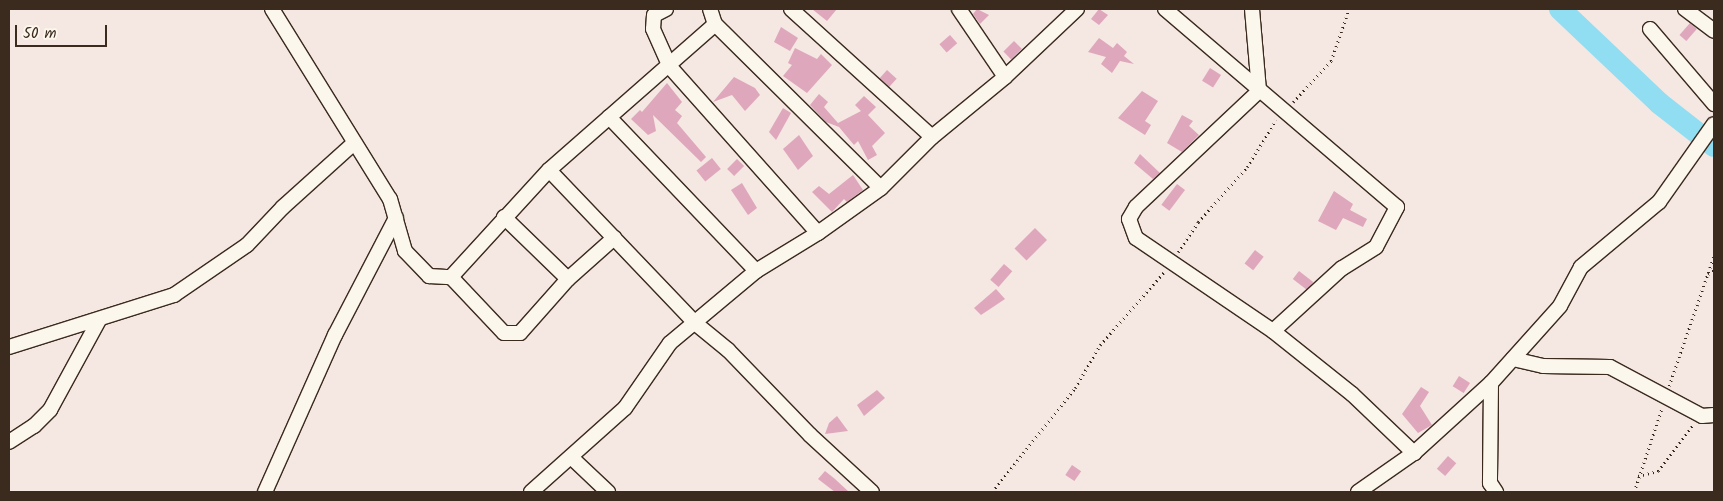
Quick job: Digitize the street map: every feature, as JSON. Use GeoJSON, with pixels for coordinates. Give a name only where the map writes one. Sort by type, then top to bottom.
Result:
{"type":"FeatureCollection","features":[{"type":"Feature","properties":{"kind":"street"},"geometry":{"type":"LineString","coordinates":[[272,9],[353,144],[390,199],[405,251],[430,276],[451,277],[504,334],[513,335],[520,332],[568,279],[614,238]]}},
{"type":"Feature","properties":{"kind":"street"},"geometry":{"type":"LineString","coordinates":[[666,9],[654,15],[653,29],[670,67],[818,233]]}},
{"type":"Feature","properties":{"kind":"street"},"geometry":{"type":"LineString","coordinates":[[710,9],[715,24],[881,188]]}},
{"type":"Feature","properties":{"kind":"street"},"geometry":{"type":"LineString","coordinates":[[791,9],[932,137]]}},
{"type":"Feature","properties":{"kind":"street"},"geometry":{"type":"LineString","coordinates":[[959,9],[1005,77]]}},
{"type":"Feature","properties":{"kind":"street"},"geometry":{"type":"LineString","coordinates":[[531,492],[572,458],[625,408],[670,344],[694,322],[756,271],[818,233],[881,188],[932,137],[1005,77],[1077,9]]}},
{"type":"Feature","properties":{"kind":"street"},"geometry":{"type":"LineString","coordinates":[[1165,9],[1397,207],[1376,247],[1342,268],[1273,331]]}},
{"type":"Feature","properties":{"kind":"street"},"geometry":{"type":"LineString","coordinates":[[1252,9],[1259,91]]}},
{"type":"Feature","properties":{"kind":"street"},"geometry":{"type":"LineString","coordinates":[[1685,9],[1714,31]]}},
{"type":"Feature","properties":{"kind":"street"},"geometry":{"type":"LineString","coordinates":[[451,277],[549,170],[609,116],[670,67],[715,24]]}},
{"type":"Feature","properties":{"kind":"street"},"geometry":{"type":"LineString","coordinates":[[1650,29],[1714,104]]}},
{"type":"Feature","properties":{"kind":"street"},"geometry":{"type":"LineString","coordinates":[[1259,91],[1136,207],[1129,219],[1136,238],[1273,331],[1352,394],[1414,453]]}},
{"type":"Feature","properties":{"kind":"street"},"geometry":{"type":"LineString","coordinates":[[609,116],[756,271]]}},
{"type":"Feature","properties":{"kind":"street"},"geometry":{"type":"LineString","coordinates":[[1358,492],[1414,453],[1491,382],[1560,306],[1581,267],[1659,202],[1714,124]]}},
{"type":"Feature","properties":{"kind":"street"},"geometry":{"type":"LineString","coordinates":[[9,347],[174,295],[247,245],[282,207],[353,144]]}},
{"type":"Feature","properties":{"kind":"street"},"geometry":{"type":"LineString","coordinates":[[549,170],[694,322],[728,350],[810,435],[872,492]]}},
{"type":"Feature","properties":{"kind":"street"},"geometry":{"type":"LineString","coordinates":[[265,492],[335,335],[396,218]]}},
{"type":"Feature","properties":{"kind":"street"},"geometry":{"type":"LineString","coordinates":[[504,218],[568,279]]}},
{"type":"Feature","properties":{"kind":"street"},"geometry":{"type":"LineString","coordinates":[[9,442],[34,426],[50,410],[98,320]]}},
{"type":"Feature","properties":{"kind":"street"},"geometry":{"type":"LineString","coordinates":[[1513,359],[1543,366],[1589,364],[1610,367],[1708,416]]}},
{"type":"Feature","properties":{"kind":"street"},"geometry":{"type":"LineString","coordinates":[[1491,382],[1490,483],[1496,492]]}},
{"type":"Feature","properties":{"kind":"street"},"geometry":{"type":"LineString","coordinates":[[572,458],[608,492]]}},
{"type":"Feature","properties":{"kind":"path"},"geometry":{"type":"LineString","coordinates":[[1634,492],[1714,255]]}},
{"type":"Feature","properties":{"kind":"path"},"geometry":{"type":"LineString","coordinates":[[1707,275],[1714,270]]}},
{"type":"Feature","properties":{"kind":"path"},"geometry":{"type":"LineString","coordinates":[[1638,476],[1658,471],[1689,429],[1708,416]]}},
{"type":"Feature","properties":{"kind":"building"},"geometry":{"type":"Polygon","coordinates":[[[812,9],[837,9],[827,21],[812,9]]]}},
{"type":"Feature","properties":{"kind":"building"},"geometry":{"type":"Polygon","coordinates":[[[977,9],[989,15],[980,24],[973,14],[977,9]]]}},
{"type":"Feature","properties":{"kind":"building"},"geometry":{"type":"Polygon","coordinates":[[[1099,9],[1108,15],[1099,25],[1091,19],[1099,9]]]}},
{"type":"Feature","properties":{"kind":"building"},"geometry":{"type":"Polygon","coordinates":[[[1690,23],[1697,29],[1686,41],[1680,35],[1690,23]]]}},
{"type":"Feature","properties":{"kind":"building"},"geometry":{"type":"Polygon","coordinates":[[[781,27],[798,38],[790,51],[774,42],[781,27]]]}},
{"type":"Feature","properties":{"kind":"building"},"geometry":{"type":"Polygon","coordinates":[[[950,35],[957,43],[947,52],[939,44],[950,35]]]}},
{"type":"Feature","properties":{"kind":"building"},"geometry":{"type":"Polygon","coordinates":[[[1099,38],[1113,48],[1117,43],[1127,52],[1124,56],[1134,64],[1120,61],[1112,73],[1101,64],[1106,57],[1088,52],[1099,38]]]}},
{"type":"Feature","properties":{"kind":"building"},"geometry":{"type":"Polygon","coordinates":[[[1014,41],[1022,49],[1011,59],[1003,52],[1014,41]]]}},
{"type":"Feature","properties":{"kind":"building"},"geometry":{"type":"Polygon","coordinates":[[[795,48],[817,59],[821,54],[832,65],[807,93],[783,76],[792,65],[788,63],[795,48]]]}},
{"type":"Feature","properties":{"kind":"building"},"geometry":{"type":"Polygon","coordinates":[[[1210,68],[1221,75],[1213,88],[1202,81],[1210,68]]]}},
{"type":"Feature","properties":{"kind":"building"},"geometry":{"type":"Polygon","coordinates":[[[887,70],[897,79],[889,87],[880,78],[887,70]]]}},
{"type":"Feature","properties":{"kind":"building"},"geometry":{"type":"Polygon","coordinates":[[[734,77],[755,88],[760,95],[745,111],[732,95],[713,102],[734,77]]]}},
{"type":"Feature","properties":{"kind":"building"},"geometry":{"type":"Polygon","coordinates":[[[667,83],[682,102],[675,110],[682,116],[677,123],[706,157],[701,162],[653,115],[656,131],[648,135],[631,119],[640,110],[642,112],[667,83]]]}},
{"type":"Feature","properties":{"kind":"building"},"geometry":{"type":"Polygon","coordinates":[[[1142,91],[1158,101],[1145,121],[1151,125],[1145,135],[1118,118],[1142,91]]]}},
{"type":"Feature","properties":{"kind":"building"},"geometry":{"type":"Polygon","coordinates":[[[819,94],[828,102],[824,107],[838,123],[861,111],[855,105],[864,96],[876,107],[868,115],[885,133],[872,146],[877,155],[868,160],[858,141],[854,145],[839,127],[826,122],[810,105],[819,94]]]}},
{"type":"Feature","properties":{"kind":"building"},"geometry":{"type":"Polygon","coordinates":[[[783,108],[791,113],[776,140],[769,132],[783,108]]]}},
{"type":"Feature","properties":{"kind":"building"},"geometry":{"type":"Polygon","coordinates":[[[1182,115],[1193,121],[1189,126],[1199,135],[1182,152],[1167,143],[1182,115]]]}},
{"type":"Feature","properties":{"kind":"building"},"geometry":{"type":"Polygon","coordinates":[[[799,135],[813,156],[798,170],[783,149],[799,135]]]}},
{"type":"Feature","properties":{"kind":"building"},"geometry":{"type":"Polygon","coordinates":[[[1140,154],[1160,173],[1153,179],[1134,163],[1140,154]]]}},
{"type":"Feature","properties":{"kind":"building"},"geometry":{"type":"Polygon","coordinates":[[[712,158],[721,169],[705,181],[696,171],[712,158]]]}},
{"type":"Feature","properties":{"kind":"building"},"geometry":{"type":"Polygon","coordinates":[[[737,159],[744,166],[734,176],[727,169],[737,159]]]}},
{"type":"Feature","properties":{"kind":"building"},"geometry":{"type":"Polygon","coordinates":[[[853,175],[863,190],[847,202],[844,199],[832,212],[812,192],[819,186],[829,194],[853,175]]]}},
{"type":"Feature","properties":{"kind":"building"},"geometry":{"type":"Polygon","coordinates":[[[742,183],[757,208],[748,215],[731,190],[742,183]]]}},
{"type":"Feature","properties":{"kind":"building"},"geometry":{"type":"Polygon","coordinates":[[[1177,184],[1185,190],[1169,211],[1161,205],[1177,184]]]}},
{"type":"Feature","properties":{"kind":"building"},"geometry":{"type":"Polygon","coordinates":[[[1334,191],[1353,204],[1350,210],[1367,219],[1363,227],[1343,218],[1336,230],[1318,221],[1334,191]]]}},
{"type":"Feature","properties":{"kind":"building"},"geometry":{"type":"Polygon","coordinates":[[[1035,228],[1047,240],[1027,261],[1014,249],[1035,228]]]}},
{"type":"Feature","properties":{"kind":"building"},"geometry":{"type":"Polygon","coordinates":[[[1255,250],[1264,257],[1253,270],[1245,263],[1255,250]]]}},
{"type":"Feature","properties":{"kind":"building"},"geometry":{"type":"Polygon","coordinates":[[[1004,264],[1012,271],[999,287],[990,280],[1004,264]]]}},
{"type":"Feature","properties":{"kind":"building"},"geometry":{"type":"Polygon","coordinates":[[[1299,271],[1313,282],[1307,290],[1293,279],[1299,271]]]}},
{"type":"Feature","properties":{"kind":"building"},"geometry":{"type":"Polygon","coordinates":[[[996,289],[1005,299],[981,315],[974,308],[996,289]]]}},
{"type":"Feature","properties":{"kind":"building"},"geometry":{"type":"Polygon","coordinates":[[[1459,376],[1470,383],[1464,393],[1453,386],[1459,376]]]}},
{"type":"Feature","properties":{"kind":"building"},"geometry":{"type":"Polygon","coordinates":[[[1421,387],[1429,392],[1420,406],[1432,425],[1418,433],[1402,414],[1421,387]]]}},
{"type":"Feature","properties":{"kind":"building"},"geometry":{"type":"Polygon","coordinates":[[[877,390],[885,398],[864,416],[857,405],[877,390]]]}},
{"type":"Feature","properties":{"kind":"building"},"geometry":{"type":"Polygon","coordinates":[[[837,416],[848,431],[825,434],[829,423],[837,416]]]}},
{"type":"Feature","properties":{"kind":"building"},"geometry":{"type":"Polygon","coordinates":[[[1448,456],[1456,463],[1445,476],[1437,469],[1448,456]]]}},
{"type":"Feature","properties":{"kind":"building"},"geometry":{"type":"Polygon","coordinates":[[[1072,465],[1081,471],[1074,481],[1065,475],[1072,465]]]}},
{"type":"Feature","properties":{"kind":"building"},"geometry":{"type":"Polygon","coordinates":[[[825,471],[849,492],[835,492],[818,479],[825,471]]]}},
{"type":"Feature","properties":{"kind":"waterway"},"geometry":{"type":"LineString","coordinates":[[1560,9],[1659,103],[1714,146]]}}]}
